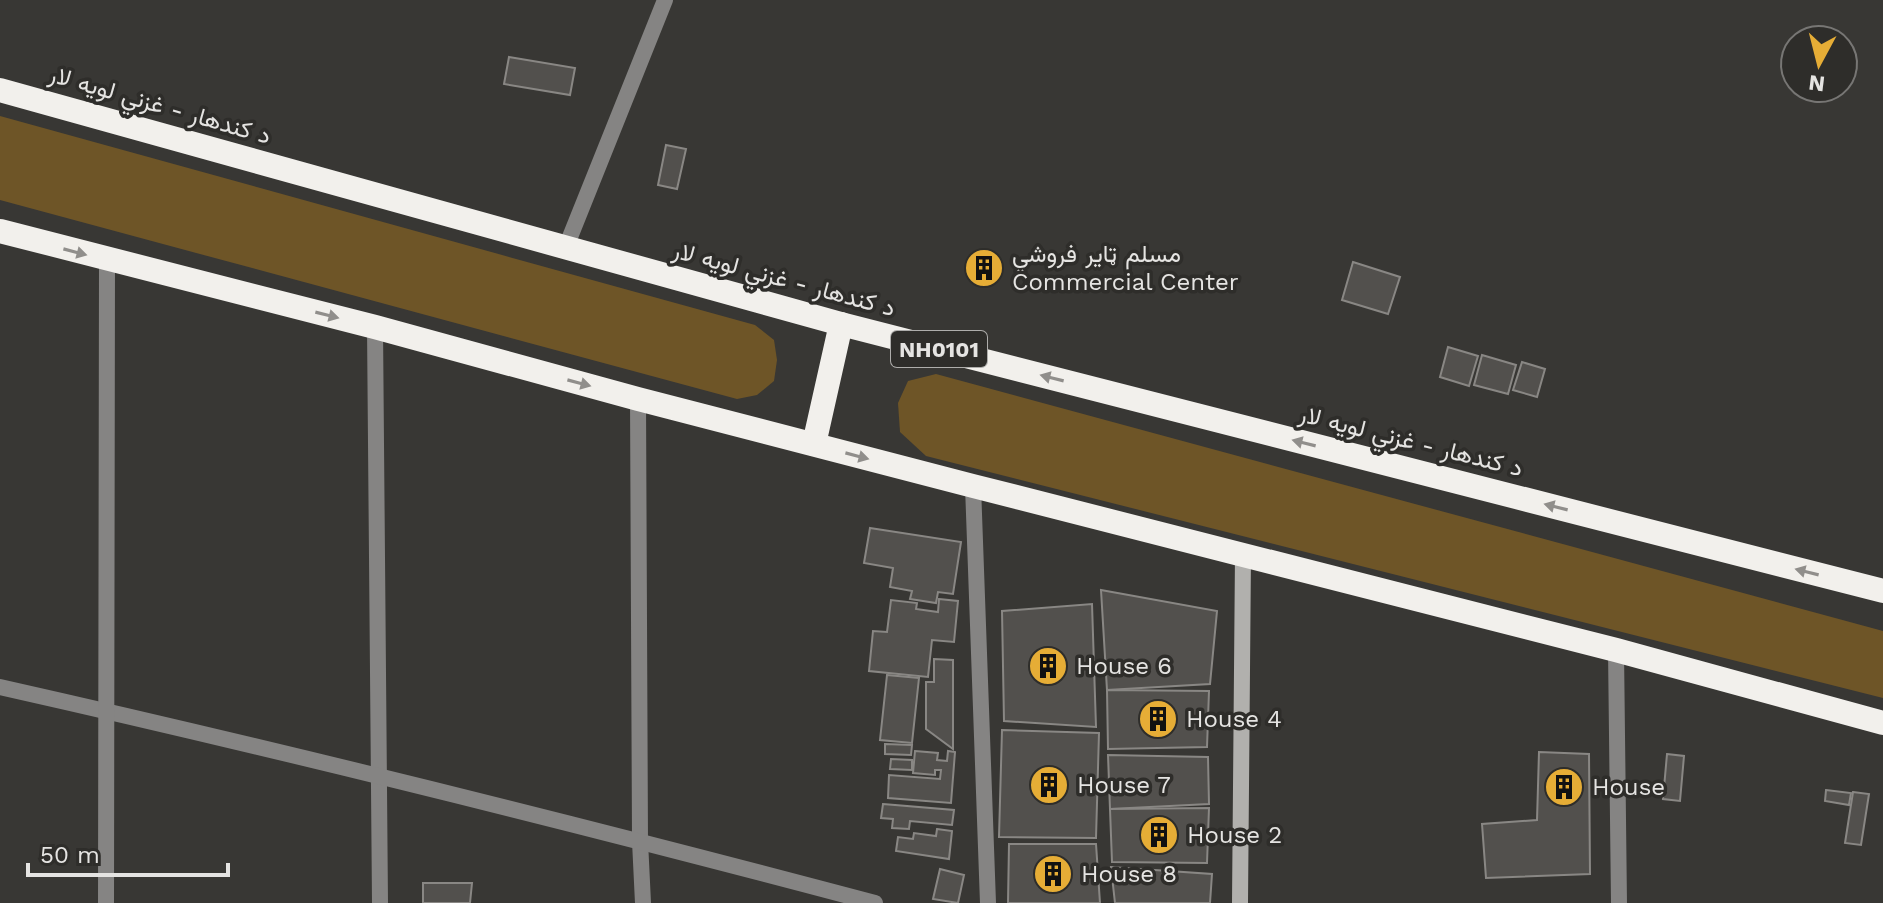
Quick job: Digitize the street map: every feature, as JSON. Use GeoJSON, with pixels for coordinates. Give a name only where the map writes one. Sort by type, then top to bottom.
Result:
{"type":"FeatureCollection","features":[{"type":"Feature","properties":{"kind":"highway","name":"د کندهار - غزني لويه لار"},"geometry":{"type":"LineString","coordinates":[[0,90],[841,324],[1883,591]]}},
{"type":"Feature","properties":{"kind":"highway"},"geometry":{"type":"LineString","coordinates":[[0,231],[973,486],[1616,650],[1883,723]]}},
{"type":"Feature","properties":{"kind":"highway"},"geometry":{"type":"LineString","coordinates":[[814,444],[841,324]]}},
{"type":"Feature","properties":{"kind":"street"},"geometry":{"type":"LineString","coordinates":[[566,247],[665,0]]}},
{"type":"Feature","properties":{"kind":"street"},"geometry":{"type":"LineString","coordinates":[[106,903],[107,260]]}},
{"type":"Feature","properties":{"kind":"street"},"geometry":{"type":"LineString","coordinates":[[375,327],[380,903]]}},
{"type":"Feature","properties":{"kind":"street"},"geometry":{"type":"LineString","coordinates":[[638,399],[643,903]]}},
{"type":"Feature","properties":{"kind":"street"},"geometry":{"type":"LineString","coordinates":[[973,486],[988,903]]}},
{"type":"Feature","properties":{"kind":"street"},"geometry":{"type":"LineString","coordinates":[[1240,903],[1243,554]]}},
{"type":"Feature","properties":{"kind":"street"},"geometry":{"type":"LineString","coordinates":[[1616,650],[1619,903]]}},
{"type":"Feature","properties":{"kind":"street"},"geometry":{"type":"LineString","coordinates":[[0,687],[640,841],[875,903]]}},
{"type":"Feature","properties":{"kind":"shaded area"},"geometry":{"type":"Polygon","coordinates":[[[0,116],[755,325],[774,340],[777,360],[774,381],[757,395],[737,399],[0,200],[0,116]]]}},
{"type":"Feature","properties":{"kind":"shaded area"},"geometry":{"type":"Polygon","coordinates":[[[936,374],[1883,631],[1883,698],[926,456],[900,432],[898,403],[908,381],[936,374]]]}},
{"type":"Feature","properties":{"kind":"building"},"geometry":{"type":"Polygon","coordinates":[[[509,57],[575,68],[570,95],[504,84],[509,57]]]}},
{"type":"Feature","properties":{"kind":"building"},"geometry":{"type":"Polygon","coordinates":[[[666,145],[686,149],[677,189],[658,185],[666,145]]]}},
{"type":"Feature","properties":{"kind":"building","name":"مسلم ټایر فروشي Commercial Center"},"geometry":{"type":"Polygon","coordinates":[[[970,260],[999,266],[998,280],[968,271],[970,260]]]}},
{"type":"Feature","properties":{"kind":"building"},"geometry":{"type":"Polygon","coordinates":[[[1353,262],[1400,277],[1388,314],[1342,300],[1353,262]]]}},
{"type":"Feature","properties":{"kind":"building"},"geometry":{"type":"Polygon","coordinates":[[[1448,347],[1478,356],[1469,386],[1440,377],[1448,347]]]}},
{"type":"Feature","properties":{"kind":"building"},"geometry":{"type":"Polygon","coordinates":[[[1482,355],[1516,365],[1508,394],[1474,385],[1482,355]]]}},
{"type":"Feature","properties":{"kind":"building"},"geometry":{"type":"Polygon","coordinates":[[[1522,362],[1545,369],[1537,397],[1513,390],[1522,362]]]}},
{"type":"Feature","properties":{"kind":"building"},"geometry":{"type":"Polygon","coordinates":[[[870,528],[961,542],[953,594],[938,592],[936,603],[910,599],[912,591],[890,587],[893,568],[864,563],[870,528]]]}},
{"type":"Feature","properties":{"kind":"building"},"geometry":{"type":"Polygon","coordinates":[[[1101,590],[1217,611],[1210,684],[1107,690],[1101,590]]]}},
{"type":"Feature","properties":{"kind":"building"},"geometry":{"type":"Polygon","coordinates":[[[939,599],[958,601],[954,642],[932,640],[928,677],[869,671],[873,631],[887,632],[891,600],[917,603],[916,609],[938,612],[939,599]]]}},
{"type":"Feature","properties":{"kind":"building","name":"House 6"},"geometry":{"type":"Polygon","coordinates":[[[1092,604],[1096,727],[1004,721],[1002,611],[1092,604]]]}},
{"type":"Feature","properties":{"kind":"building"},"geometry":{"type":"Polygon","coordinates":[[[934,659],[953,660],[953,749],[926,729],[926,682],[934,682],[934,659]]]}},
{"type":"Feature","properties":{"kind":"building"},"geometry":{"type":"Polygon","coordinates":[[[887,675],[919,678],[912,743],[880,740],[887,675]]]}},
{"type":"Feature","properties":{"kind":"building","name":"House 4"},"geometry":{"type":"Polygon","coordinates":[[[1107,690],[1209,691],[1207,747],[1108,749],[1107,690]]]}},
{"type":"Feature","properties":{"kind":"building","name":"House 7"},"geometry":{"type":"Polygon","coordinates":[[[1002,730],[1099,733],[1096,838],[999,837],[1002,730]]]}},
{"type":"Feature","properties":{"kind":"building"},"geometry":{"type":"Polygon","coordinates":[[[885,744],[912,745],[911,755],[885,754],[885,744]]]}},
{"type":"Feature","properties":{"kind":"building"},"geometry":{"type":"Polygon","coordinates":[[[915,751],[938,753],[937,760],[947,761],[948,751],[955,752],[951,803],[888,798],[889,775],[940,779],[941,770],[935,770],[935,775],[913,773],[915,751]]]}},
{"type":"Feature","properties":{"kind":"building","name":"House"},"geometry":{"type":"Polygon","coordinates":[[[1539,752],[1589,754],[1590,874],[1486,878],[1482,824],[1537,820],[1539,752]]]}},
{"type":"Feature","properties":{"kind":"building"},"geometry":{"type":"Polygon","coordinates":[[[1667,754],[1684,756],[1680,801],[1663,799],[1667,754]]]}},
{"type":"Feature","properties":{"kind":"building"},"geometry":{"type":"Polygon","coordinates":[[[1108,755],[1208,757],[1209,804],[1110,809],[1108,755]]]}},
{"type":"Feature","properties":{"kind":"building"},"geometry":{"type":"Polygon","coordinates":[[[891,759],[912,760],[912,770],[890,769],[891,759]]]}},
{"type":"Feature","properties":{"kind":"building"},"geometry":{"type":"Polygon","coordinates":[[[1826,790],[1851,793],[1849,805],[1825,801],[1826,790]]]}},
{"type":"Feature","properties":{"kind":"building"},"geometry":{"type":"Polygon","coordinates":[[[1853,792],[1869,794],[1861,845],[1845,843],[1853,792]]]}},
{"type":"Feature","properties":{"kind":"building"},"geometry":{"type":"Polygon","coordinates":[[[883,804],[954,810],[952,825],[910,821],[909,829],[892,828],[893,819],[881,818],[883,804]]]}},
{"type":"Feature","properties":{"kind":"building","name":"House 2"},"geometry":{"type":"Polygon","coordinates":[[[1209,808],[1207,863],[1112,862],[1110,809],[1209,808]]]}},
{"type":"Feature","properties":{"kind":"building"},"geometry":{"type":"Polygon","coordinates":[[[937,829],[952,831],[949,859],[896,851],[898,837],[913,839],[914,833],[936,836],[937,829]]]}},
{"type":"Feature","properties":{"kind":"building","name":"House 8"},"geometry":{"type":"Polygon","coordinates":[[[1009,844],[1096,844],[1100,903],[1008,903],[1009,844]]]}},
{"type":"Feature","properties":{"kind":"building"},"geometry":{"type":"Polygon","coordinates":[[[1111,867],[1212,874],[1210,903],[1115,903],[1111,867]]]}},
{"type":"Feature","properties":{"kind":"building"},"geometry":{"type":"Polygon","coordinates":[[[940,869],[964,875],[958,903],[933,899],[940,869]]]}},
{"type":"Feature","properties":{"kind":"building"},"geometry":{"type":"Polygon","coordinates":[[[423,883],[472,883],[470,903],[423,903],[423,883]]]}},
{"type":"Feature","properties":{"kind":"place","name":"مسلم ټایر فروشي Commercial Center"},"geometry":{"type":"Point","coordinates":[984,268]}},
{"type":"Feature","properties":{"kind":"place","name":"House 6"},"geometry":{"type":"Point","coordinates":[1048,666]}},
{"type":"Feature","properties":{"kind":"place","name":"House 4"},"geometry":{"type":"Point","coordinates":[1158,719]}},
{"type":"Feature","properties":{"kind":"place","name":"House 7"},"geometry":{"type":"Point","coordinates":[1049,785]}},
{"type":"Feature","properties":{"kind":"place","name":"House"},"geometry":{"type":"Point","coordinates":[1564,787]}},
{"type":"Feature","properties":{"kind":"place","name":"House 2"},"geometry":{"type":"Point","coordinates":[1159,835]}},
{"type":"Feature","properties":{"kind":"place","name":"House 8"},"geometry":{"type":"Point","coordinates":[1053,874]}}]}
